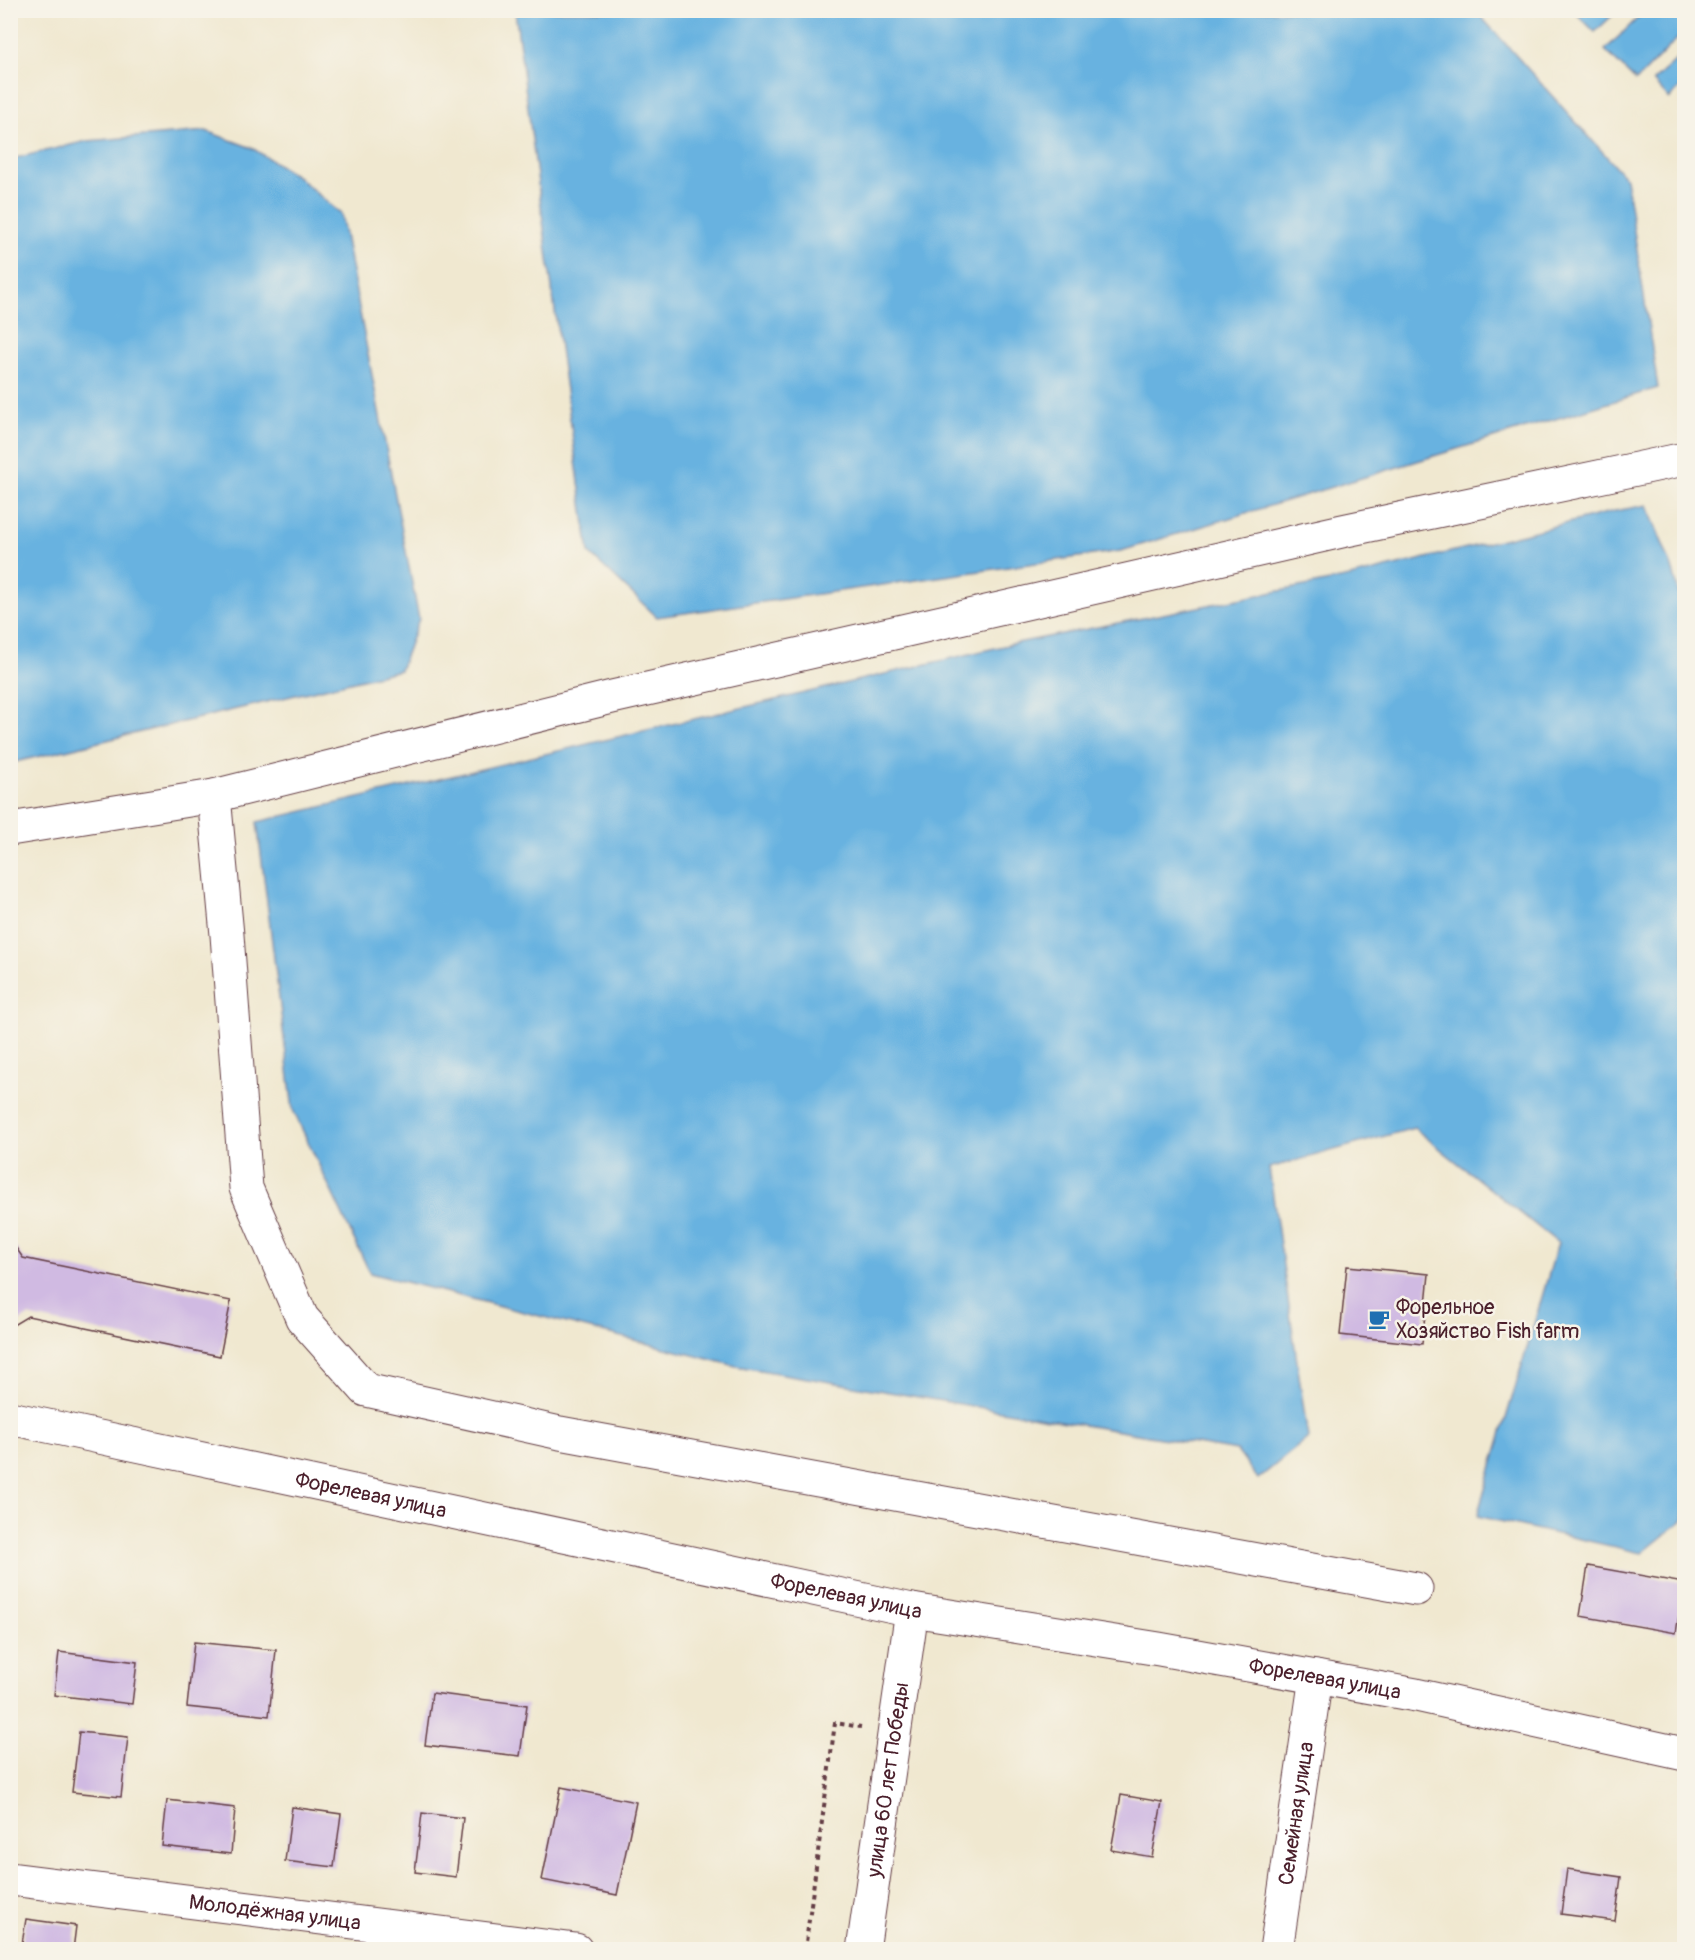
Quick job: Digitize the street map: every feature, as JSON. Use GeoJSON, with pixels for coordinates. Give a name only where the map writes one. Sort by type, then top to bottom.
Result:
{"type":"FeatureCollection","features":[{"type":"Feature","properties":{"kind":"street"},"geometry":{"type":"LineString","coordinates":[[10,829],[214,796],[623,694],[1342,531],[1684,459]]}},
{"type":"Feature","properties":{"kind":"street"},"geometry":{"type":"LineString","coordinates":[[214,796],[246,1188],[302,1318],[366,1390],[560,1433],[1416,1589]]}},
{"type":"Feature","properties":{"kind":"street","name":"Форелевая улица"},"geometry":{"type":"LineString","coordinates":[[10,1418],[912,1611],[1159,1649],[1416,1695],[1684,1754]]}},
{"type":"Feature","properties":{"kind":"street","name":"улица 60 лет Победы"},"geometry":{"type":"LineString","coordinates":[[863,1950],[912,1611]]}},
{"type":"Feature","properties":{"kind":"street","name":"Семейная улица"},"geometry":{"type":"LineString","coordinates":[[1276,1950],[1316,1677]]}},
{"type":"Feature","properties":{"kind":"street","name":"Молодёжная улица"},"geometry":{"type":"LineString","coordinates":[[10,1879],[576,1950]]}},
{"type":"Feature","properties":{"kind":"path"},"geometry":{"type":"LineString","coordinates":[[805,1950],[835,1723],[894,1732]]}},
{"type":"Feature","properties":{"kind":"water"},"geometry":{"type":"Polygon","coordinates":[[[515,11],[1476,11],[1626,178],[1658,388],[1121,551],[657,617],[589,553],[515,11]]]}},
{"type":"Feature","properties":{"kind":"water"},"geometry":{"type":"Polygon","coordinates":[[[1574,11],[1617,11],[1595,32],[1574,11]]]}},
{"type":"Feature","properties":{"kind":"water"},"geometry":{"type":"Polygon","coordinates":[[[1645,11],[1684,11],[1684,32],[1636,81],[1605,50],[1645,11]]]}},
{"type":"Feature","properties":{"kind":"water"},"geometry":{"type":"Polygon","coordinates":[[[1684,53],[1684,84],[1669,99],[1653,81],[1684,53]]]}},
{"type":"Feature","properties":{"kind":"water"},"geometry":{"type":"Polygon","coordinates":[[[206,131],[252,148],[298,177],[341,214],[419,619],[400,670],[11,763],[11,159],[87,141],[206,131]]]}},
{"type":"Feature","properties":{"kind":"water"},"geometry":{"type":"Polygon","coordinates":[[[1647,505],[1673,570],[1684,614],[1684,1519],[1642,1553],[1477,1516],[1558,1243],[1414,1128],[1269,1168],[1308,1438],[1258,1479],[1237,1451],[736,1366],[370,1273],[293,1110],[257,822],[1012,644],[1350,577],[1647,505]]]}},
{"type":"Feature","properties":{"kind":"building"},"geometry":{"type":"Polygon","coordinates":[[[14,1245],[23,1258],[231,1301],[220,1356],[28,1316],[10,1327],[10,1247],[14,1245]]]}},
{"type":"Feature","properties":{"kind":"building"},"geometry":{"type":"Polygon","coordinates":[[[1347,1266],[1429,1274],[1422,1344],[1340,1335],[1347,1266]]]}},
{"type":"Feature","properties":{"kind":"building"},"geometry":{"type":"Polygon","coordinates":[[[1588,1566],[1684,1583],[1676,1633],[1580,1616],[1588,1566]]]}},
{"type":"Feature","properties":{"kind":"building"},"geometry":{"type":"Polygon","coordinates":[[[194,1642],[276,1650],[269,1716],[187,1707],[194,1642]]]}},
{"type":"Feature","properties":{"kind":"building"},"geometry":{"type":"Polygon","coordinates":[[[59,1652],[137,1662],[132,1704],[54,1695],[59,1652]]]}},
{"type":"Feature","properties":{"kind":"building"},"geometry":{"type":"Polygon","coordinates":[[[432,1693],[527,1705],[520,1756],[425,1745],[432,1693]]]}},
{"type":"Feature","properties":{"kind":"building"},"geometry":{"type":"Polygon","coordinates":[[[79,1732],[128,1737],[121,1797],[72,1792],[79,1732]]]}},
{"type":"Feature","properties":{"kind":"building"},"geometry":{"type":"Polygon","coordinates":[[[561,1787],[636,1802],[617,1895],[542,1880],[561,1787]]]}},
{"type":"Feature","properties":{"kind":"building"},"geometry":{"type":"Polygon","coordinates":[[[1121,1795],[1162,1802],[1152,1857],[1111,1850],[1121,1795]]]}},
{"type":"Feature","properties":{"kind":"building"},"geometry":{"type":"Polygon","coordinates":[[[167,1800],[235,1808],[231,1854],[162,1846],[167,1800]]]}},
{"type":"Feature","properties":{"kind":"building"},"geometry":{"type":"Polygon","coordinates":[[[292,1807],[341,1814],[334,1867],[285,1861],[292,1807]]]}},
{"type":"Feature","properties":{"kind":"building"},"geometry":{"type":"Polygon","coordinates":[[[422,1813],[463,1818],[456,1877],[415,1872],[422,1813]]]}},
{"type":"Feature","properties":{"kind":"building"},"geometry":{"type":"Polygon","coordinates":[[[1567,1869],[1621,1877],[1615,1921],[1561,1914],[1567,1869]]]}},
{"type":"Feature","properties":{"kind":"building"},"geometry":{"type":"Polygon","coordinates":[[[26,1919],[76,1926],[73,1950],[21,1950],[26,1919]]]}},
{"type":"Feature","properties":{"kind":"place","name":"Форельное Хозяйство Fish farm"},"geometry":{"type":"Point","coordinates":[1379,1319]}}]}
